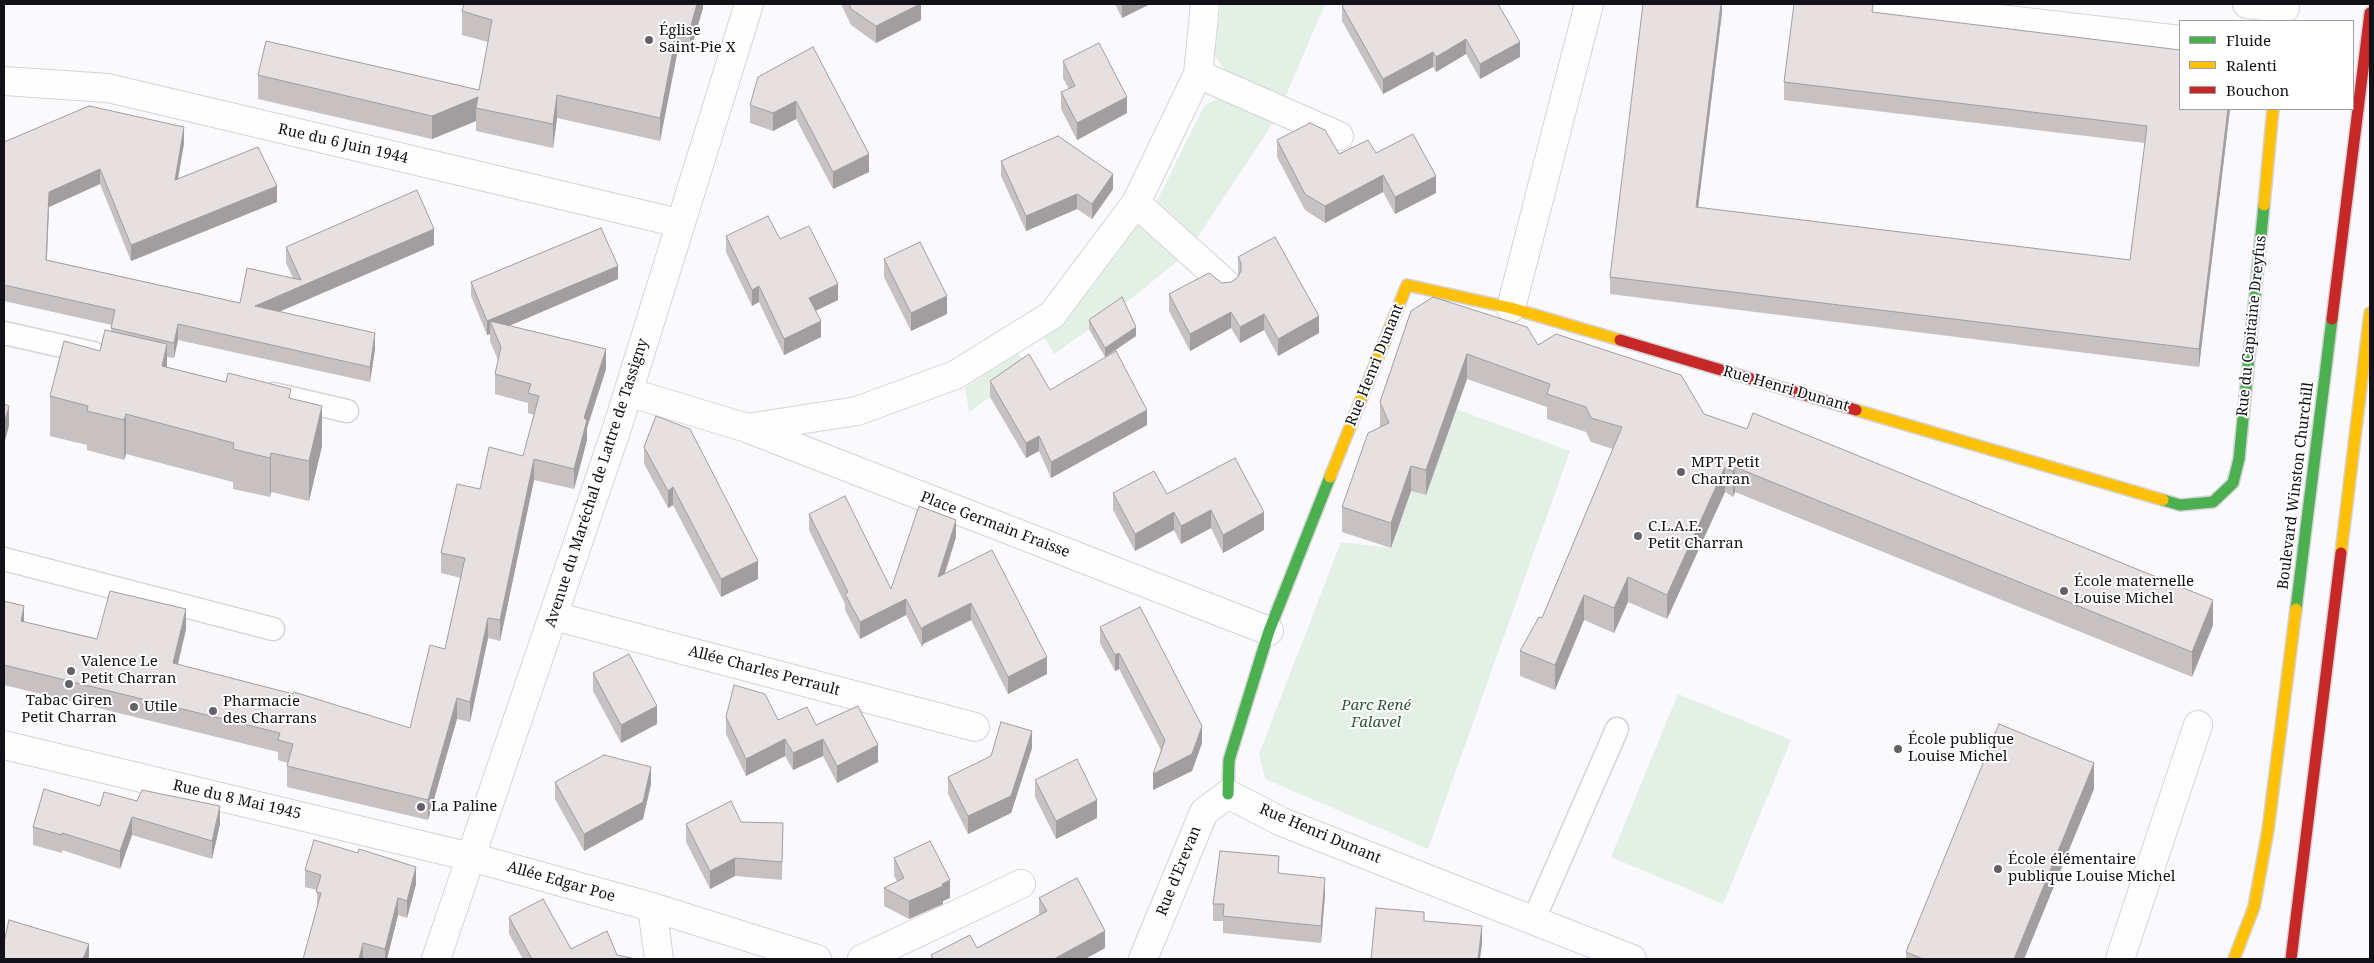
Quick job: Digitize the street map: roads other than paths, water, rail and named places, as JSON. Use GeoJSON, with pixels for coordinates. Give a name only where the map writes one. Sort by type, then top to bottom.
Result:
{"type":"FeatureCollection","features":[{"type":"Feature","properties":{"kind":"street","name":"Avenue du Maréchal de Lattre de Tassigny"},"geometry":{"type":"LineString","coordinates":[[436,959],[554,616],[628,392],[679,223],[749,4]]}},
{"type":"Feature","properties":{"kind":"street"},"geometry":{"type":"LineString","coordinates":[[747,428],[857,411],[955,375],[1052,315],[1136,203],[1198,74],[1205,4]]}},
{"type":"Feature","properties":{"kind":"street"},"geometry":{"type":"LineString","coordinates":[[1511,308],[1589,4]]}},
{"type":"Feature","properties":{"kind":"street"},"geometry":{"type":"LineString","coordinates":[[1871,4],[1908,6],[2179,40]]}},
{"type":"Feature","properties":{"kind":"street"},"geometry":{"type":"LineString","coordinates":[[2247,4],[2284,11]]}},
{"type":"Feature","properties":{"kind":"street","name":"Boulevard Winston Churchill"},"geometry":{"type":"LineString","coordinates":[[2234,959],[2254,907],[2268,830],[2370,13]]}},
{"type":"Feature","properties":{"kind":"street"},"geometry":{"type":"LineString","coordinates":[[1198,74],[1339,136]]}},
{"type":"Feature","properties":{"kind":"street","name":"Rue du 6 Juin 1944"},"geometry":{"type":"LineString","coordinates":[[4,81],[108,88],[679,223]]}},
{"type":"Feature","properties":{"kind":"street","name":"Rue du Capitaine Dreyfus"},"geometry":{"type":"LineString","coordinates":[[2180,505],[2213,502],[2233,483],[2239,459],[2273,110]]}},
{"type":"Feature","properties":{"kind":"street"},"geometry":{"type":"LineString","coordinates":[[1136,203],[1226,284]]}},
{"type":"Feature","properties":{"kind":"street","name":"Rue Henri Dunant"},"geometry":{"type":"LineString","coordinates":[[1632,959],[1585,950],[1534,919],[1282,822],[1228,794],[1229,760],[1269,631],[1407,284],[1511,308],[2180,505]]}},
{"type":"Feature","properties":{"kind":"street"},"geometry":{"type":"LineString","coordinates":[[2291,959],[2370,312]]}},
{"type":"Feature","properties":{"kind":"street","name":"Place Germain Fraisse"},"geometry":{"type":"LineString","coordinates":[[628,392],[747,428],[1269,631]]}},
{"type":"Feature","properties":{"kind":"street","name":"Allée Charles Perrault"},"geometry":{"type":"LineString","coordinates":[[554,616],[974,727]]}},
{"type":"Feature","properties":{"kind":"street"},"geometry":{"type":"LineString","coordinates":[[2120,959],[2198,725]]}},
{"type":"Feature","properties":{"kind":"street","name":"Rue du 8 Mai 1945"},"geometry":{"type":"LineString","coordinates":[[4,745],[471,857]]}},
{"type":"Feature","properties":{"kind":"street","name":"Rue d'Erevan"},"geometry":{"type":"LineString","coordinates":[[1143,959],[1204,812],[1228,794]]}},
{"type":"Feature","properties":{"kind":"street","name":"Allée Edgar Poe"},"geometry":{"type":"LineString","coordinates":[[471,857],[652,907],[817,959]]}},
{"type":"Feature","properties":{"kind":"street"},"geometry":{"type":"LineString","coordinates":[[862,959],[1021,884]]}},
{"type":"Feature","properties":{"kind":"street"},"geometry":{"type":"LineString","coordinates":[[652,907],[659,959]]}},
{"type":"Feature","properties":{"kind":"lane"},"geometry":{"type":"LineString","coordinates":[[4,333],[109,357]]}},
{"type":"Feature","properties":{"kind":"lane"},"geometry":{"type":"LineString","coordinates":[[252,390],[347,411]]}},
{"type":"Feature","properties":{"kind":"lane"},"geometry":{"type":"LineString","coordinates":[[4,558],[274,629]]}},
{"type":"Feature","properties":{"kind":"lane"},"geometry":{"type":"LineString","coordinates":[[1534,919],[1616,729]]}},
{"type":"Feature","properties":{"kind":"place","name":"Église Saint-Pie X"},"geometry":{"type":"Point","coordinates":[649,40]}},
{"type":"Feature","properties":{"kind":"place","name":"MPT Petit Charran"},"geometry":{"type":"Point","coordinates":[1681,472]}},
{"type":"Feature","properties":{"kind":"place","name":"C.L.A.E. Petit Charran"},"geometry":{"type":"Point","coordinates":[1638,536]}},
{"type":"Feature","properties":{"kind":"place","name":"École maternelle Louise Michel"},"geometry":{"type":"Point","coordinates":[2064,591]}},
{"type":"Feature","properties":{"kind":"place","name":"Valence Le Petit Charran"},"geometry":{"type":"Point","coordinates":[71,671]}},
{"type":"Feature","properties":{"kind":"place","name":"Tabac Giren Petit Charran"},"geometry":{"type":"Point","coordinates":[69,684]}},
{"type":"Feature","properties":{"kind":"place","name":"Utile"},"geometry":{"type":"Point","coordinates":[134,707]}},
{"type":"Feature","properties":{"kind":"place","name":"Pharmacie des Charrans"},"geometry":{"type":"Point","coordinates":[213,711]}},
{"type":"Feature","properties":{"kind":"place","name":"École publique Louise Michel"},"geometry":{"type":"Point","coordinates":[1898,749]}},
{"type":"Feature","properties":{"kind":"place","name":"La Paline"},"geometry":{"type":"Point","coordinates":[421,807]}},
{"type":"Feature","properties":{"kind":"place","name":"École élémentaire publique Louise Michel"},"geometry":{"type":"Point","coordinates":[1998,869]}},
{"type":"Feature","properties":{"kind":"park label","name":"Parc René Falavel"},"geometry":{"type":"Point","coordinates":[1376,714]}}]}
